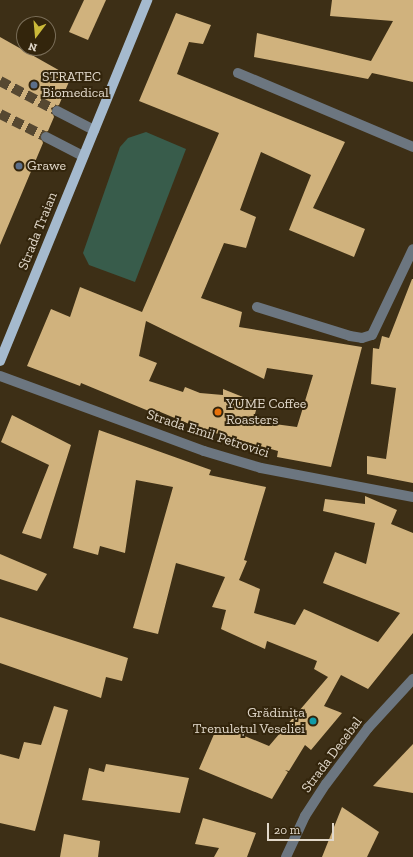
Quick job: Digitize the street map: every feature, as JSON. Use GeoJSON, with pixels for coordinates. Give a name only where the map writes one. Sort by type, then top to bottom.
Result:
{"type":"FeatureCollection","features":[{"type":"Feature","properties":{"kind":"main road","name":"Strada Traian"},"geometry":{"type":"LineString","coordinates":[[0,361],[147,0]]}},
{"type":"Feature","properties":{"kind":"street"},"geometry":{"type":"LineString","coordinates":[[238,73],[413,147]]}},
{"type":"Feature","properties":{"kind":"street"},"geometry":{"type":"LineString","coordinates":[[57,111],[94,130]]}},
{"type":"Feature","properties":{"kind":"street"},"geometry":{"type":"LineString","coordinates":[[46,137],[83,156]]}},
{"type":"Feature","properties":{"kind":"street"},"geometry":{"type":"LineString","coordinates":[[257,306],[362,338],[372,335],[379,324],[413,250]]}},
{"type":"Feature","properties":{"kind":"street","name":"Strada Emil Petrovici"},"geometry":{"type":"LineString","coordinates":[[0,376],[212,453],[261,468],[413,497]]}},
{"type":"Feature","properties":{"kind":"street","name":"Strada Decebal"},"geometry":{"type":"LineString","coordinates":[[286,857],[305,816],[326,784],[368,728],[413,678]]}},
{"type":"Feature","properties":{"kind":"green space"},"geometry":{"type":"Polygon","coordinates":[[[146,132],[186,149],[135,282],[89,265],[83,253],[120,147],[128,138],[146,132]]]}},
{"type":"Feature","properties":{"kind":"building"},"geometry":{"type":"Polygon","coordinates":[[[84,0],[106,0],[88,40],[69,32],[84,0]]]}},
{"type":"Feature","properties":{"kind":"building"},"geometry":{"type":"Polygon","coordinates":[[[332,0],[413,0],[413,82],[372,73],[368,79],[254,57],[257,33],[371,61],[393,21],[330,16],[332,0]]]}},
{"type":"Feature","properties":{"kind":"building"},"geometry":{"type":"Polygon","coordinates":[[[176,13],[211,25],[203,44],[189,42],[177,74],[345,142],[313,208],[365,229],[354,257],[289,230],[311,175],[261,152],[240,210],[256,217],[246,248],[224,243],[201,298],[242,312],[239,327],[362,347],[331,467],[277,457],[278,451],[201,429],[158,411],[156,414],[81,383],[80,386],[27,366],[51,309],[70,317],[80,287],[142,312],[219,133],[139,101],[176,13]],[[146,321],[139,356],[157,363],[149,381],[183,392],[185,387],[200,393],[223,395],[223,389],[258,403],[253,421],[297,427],[313,375],[267,368],[264,379],[146,321]]]}},
{"type":"Feature","properties":{"kind":"building"},"geometry":{"type":"Polygon","coordinates":[[[0,37],[16,46],[16,56],[34,56],[71,77],[59,105],[51,108],[54,117],[48,131],[40,134],[43,143],[0,245],[0,37]]]}},
{"type":"Feature","properties":{"kind":"building"},"geometry":{"type":"Polygon","coordinates":[[[412,279],[413,483],[367,474],[367,456],[386,459],[396,388],[371,384],[373,348],[379,349],[382,336],[389,338],[412,279]]]}},
{"type":"Feature","properties":{"kind":"building"},"geometry":{"type":"Polygon","coordinates":[[[12,415],[71,445],[41,539],[22,533],[49,465],[1,442],[12,415]]]}},
{"type":"Feature","properties":{"kind":"building"},"geometry":{"type":"Polygon","coordinates":[[[99,430],[211,470],[209,475],[266,487],[244,560],[247,561],[239,580],[260,589],[254,613],[295,625],[304,609],[378,642],[400,613],[323,583],[335,552],[366,564],[375,523],[323,511],[325,499],[365,504],[365,496],[397,510],[391,524],[413,533],[413,633],[368,689],[341,675],[324,706],[342,713],[311,750],[305,745],[289,771],[285,770],[288,772],[272,799],[199,769],[218,725],[269,746],[328,677],[314,669],[317,661],[267,641],[265,649],[221,629],[226,610],[212,607],[225,577],[176,563],[158,634],[133,628],[173,487],[136,480],[125,553],[100,546],[98,555],[73,548],[99,430]]]}},
{"type":"Feature","properties":{"kind":"building"},"geometry":{"type":"Polygon","coordinates":[[[0,554],[47,574],[37,591],[0,579],[0,554]]]}},
{"type":"Feature","properties":{"kind":"building"},"geometry":{"type":"Polygon","coordinates":[[[0,617],[128,658],[122,681],[106,677],[101,698],[0,663],[0,617]]]}},
{"type":"Feature","properties":{"kind":"building"},"geometry":{"type":"Polygon","coordinates":[[[54,706],[68,710],[35,831],[0,823],[0,754],[19,759],[24,742],[41,745],[54,706]]]}},
{"type":"Feature","properties":{"kind":"building"},"geometry":{"type":"Polygon","coordinates":[[[413,744],[413,793],[373,786],[413,744]]]}},
{"type":"Feature","properties":{"kind":"building"},"geometry":{"type":"Polygon","coordinates":[[[106,764],[189,778],[180,813],[82,800],[89,768],[104,772],[106,764]]]}},
{"type":"Feature","properties":{"kind":"building"},"geometry":{"type":"Polygon","coordinates":[[[342,807],[379,832],[367,857],[322,857],[342,807]]]}},
{"type":"Feature","properties":{"kind":"building"},"geometry":{"type":"Polygon","coordinates":[[[203,818],[256,833],[247,857],[214,857],[219,848],[195,844],[203,818]]]}},
{"type":"Feature","properties":{"kind":"building"},"geometry":{"type":"Polygon","coordinates":[[[64,834],[100,841],[98,857],[60,857],[64,834]]]}},
{"type":"Feature","properties":{"kind":"tunnel"},"geometry":{"type":"LineString","coordinates":[[0,81],[57,111]]}},
{"type":"Feature","properties":{"kind":"tunnel"},"geometry":{"type":"LineString","coordinates":[[0,114],[46,137]]}},
{"type":"Feature","properties":{"kind":"place","name":"STRATEC Biomedical"},"geometry":{"type":"Point","coordinates":[34,85]}},
{"type":"Feature","properties":{"kind":"place","name":"Grawe"},"geometry":{"type":"Point","coordinates":[19,166]}},
{"type":"Feature","properties":{"kind":"place","name":"YUME Coffee Roasters"},"geometry":{"type":"Point","coordinates":[218,412]}},
{"type":"Feature","properties":{"kind":"place","name":"Grădinița Trenulețul Veseliei"},"geometry":{"type":"Point","coordinates":[313,721]}}]}
